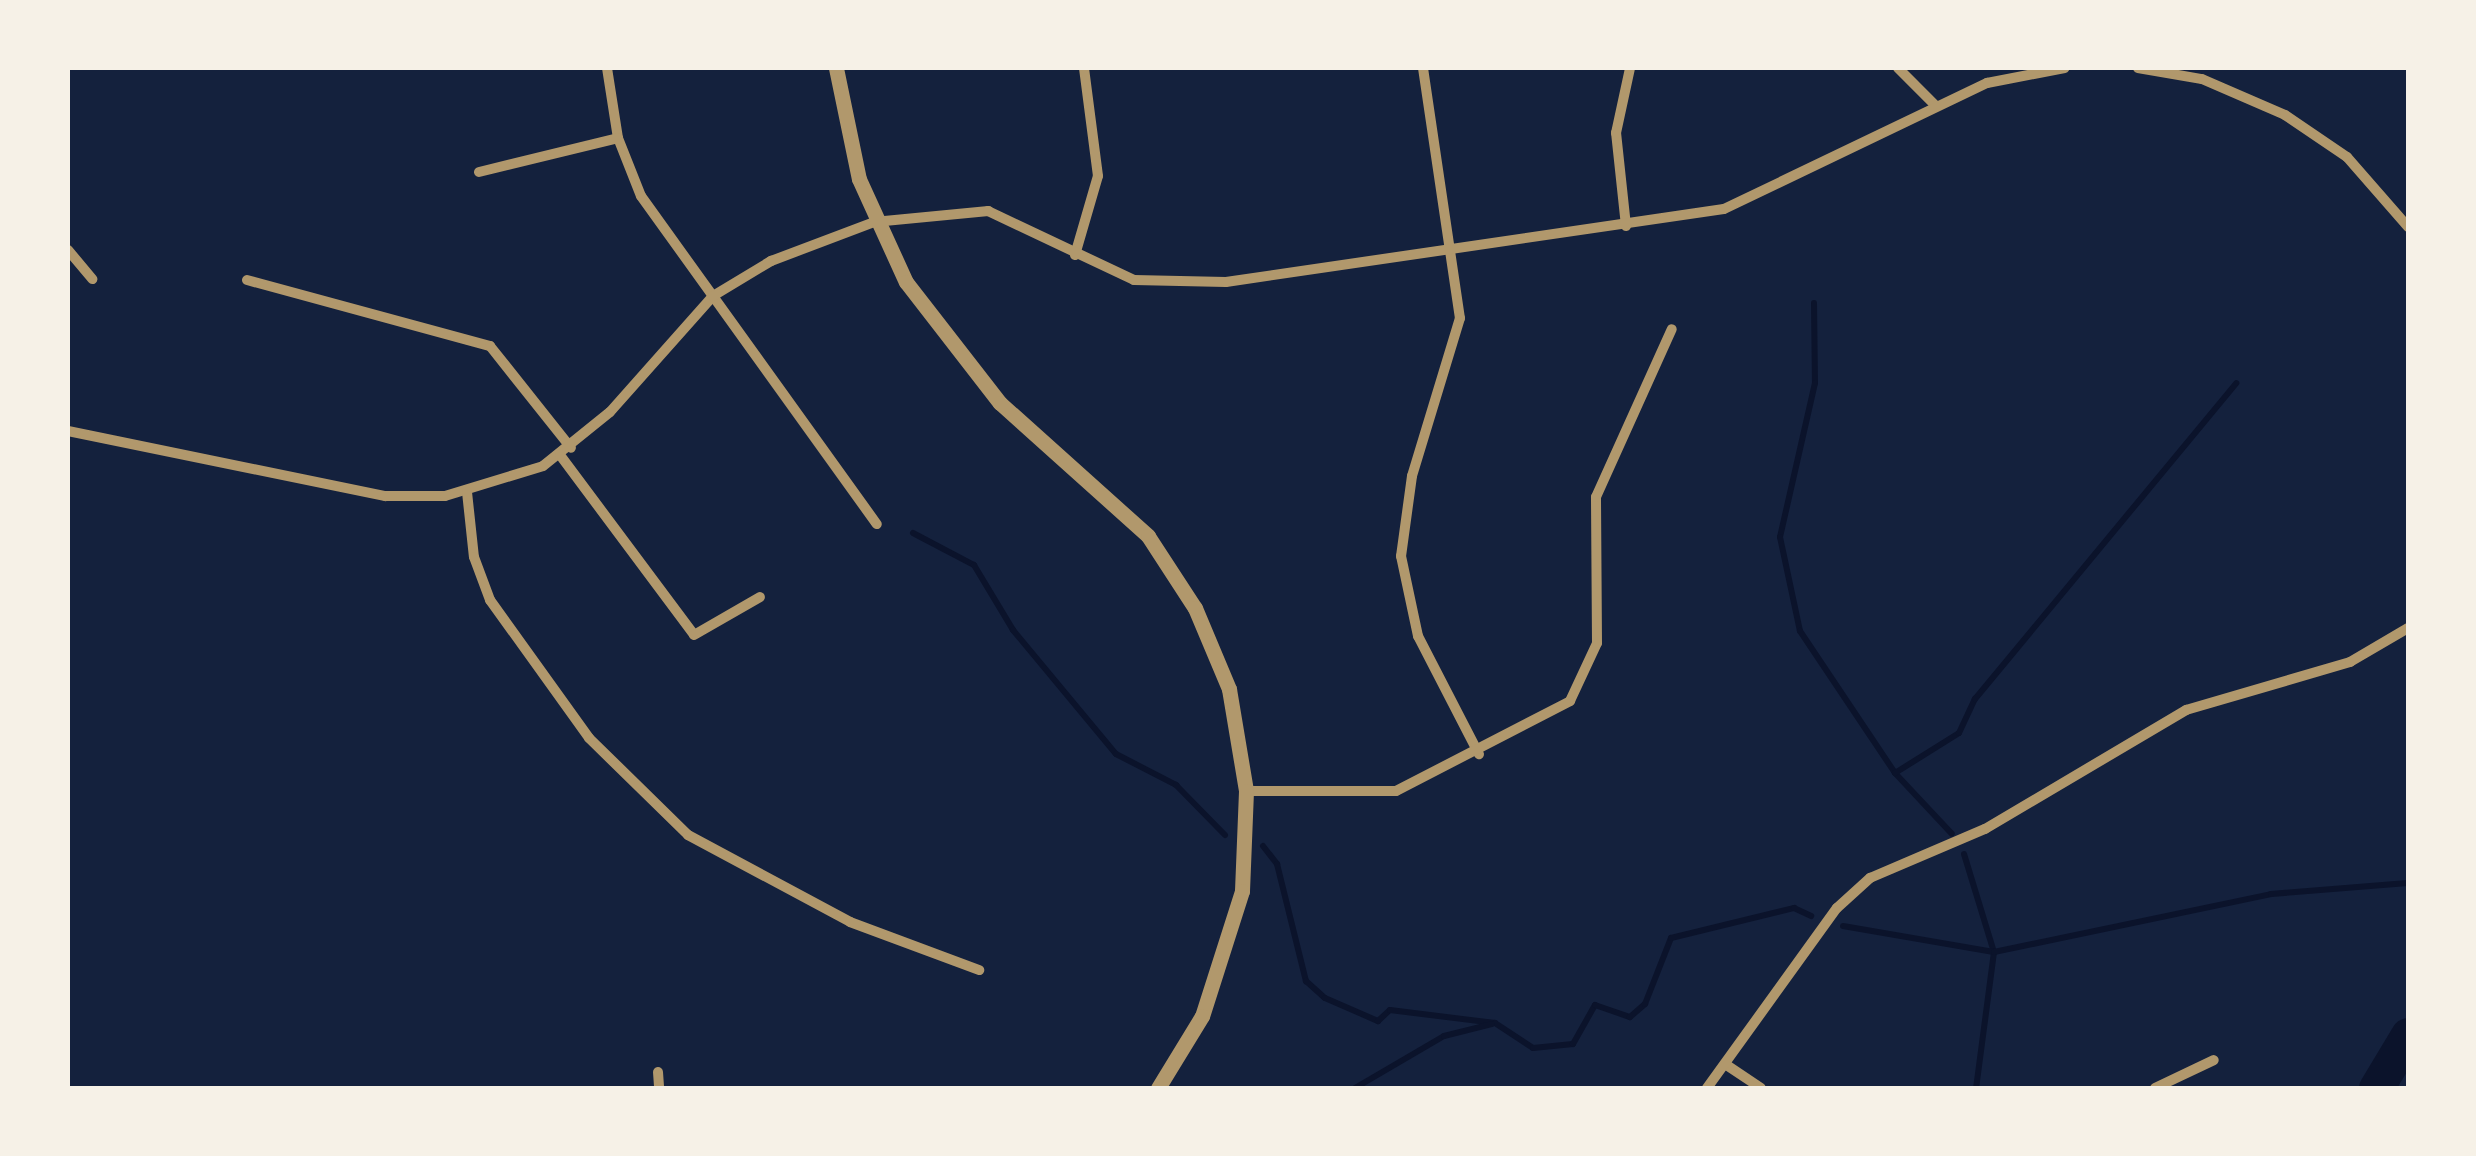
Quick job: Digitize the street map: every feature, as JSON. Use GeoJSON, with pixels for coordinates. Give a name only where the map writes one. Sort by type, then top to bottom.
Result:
{"type":"FeatureCollection","features":[{"type":"Feature","properties":{"kind":"street"},"geometry":{"type":"LineString","coordinates":[[607,68],[618,138],[640,196],[877,524]]}},
{"type":"Feature","properties":{"kind":"street"},"geometry":{"type":"LineString","coordinates":[[836,68],[874,222],[961,362],[1111,497],[1169,566],[1230,689],[1246,791],[1230,939],[1202,1016],[1158,1088]]}},
{"type":"Feature","properties":{"kind":"street"},"geometry":{"type":"LineString","coordinates":[[1076,255],[1098,176],[1084,68]]}},
{"type":"Feature","properties":{"kind":"street"},"geometry":{"type":"LineString","coordinates":[[1423,68],[1452,250],[1458,341],[1412,476],[1401,556],[1418,636],[1479,754]]}},
{"type":"Feature","properties":{"kind":"street"},"geometry":{"type":"LineString","coordinates":[[1626,226],[1616,134],[1630,68]]}},
{"type":"Feature","properties":{"kind":"street"},"geometry":{"type":"LineString","coordinates":[[1898,68],[1936,106]]}},
{"type":"Feature","properties":{"kind":"street"},"geometry":{"type":"LineString","coordinates":[[68,431],[385,496],[467,492],[566,452],[713,296],[771,261],[874,222],[988,210],[1134,280],[1188,286],[1626,226],[1756,198],[1936,106],[2017,71],[2065,68]]}},
{"type":"Feature","properties":{"kind":"street"},"geometry":{"type":"LineString","coordinates":[[2138,68],[2204,73],[2316,134],[2408,227]]}},
{"type":"Feature","properties":{"kind":"street"},"geometry":{"type":"LineString","coordinates":[[479,172],[618,138]]}},
{"type":"Feature","properties":{"kind":"street"},"geometry":{"type":"LineString","coordinates":[[68,250],[92,279]]}},
{"type":"Feature","properties":{"kind":"street"},"geometry":{"type":"LineString","coordinates":[[246,280],[490,346],[694,635],[760,597]]}},
{"type":"Feature","properties":{"kind":"street"},"geometry":{"type":"LineString","coordinates":[[1246,791],[1396,791],[1479,754],[1570,701],[1588,676],[1598,643],[1596,498],[1672,329]]}},
{"type":"Feature","properties":{"kind":"street"},"geometry":{"type":"LineString","coordinates":[[467,492],[474,558],[490,600],[589,738],[675,823],[715,856],[850,922],[979,970]]}},
{"type":"Feature","properties":{"kind":"street"},"geometry":{"type":"LineString","coordinates":[[1707,1088],[1870,878],[1985,829],[2186,710],[2350,662],[2408,628]]}},
{"type":"Feature","properties":{"kind":"street"},"geometry":{"type":"LineString","coordinates":[[2155,1088],[2214,1060]]}},
{"type":"Feature","properties":{"kind":"street"},"geometry":{"type":"LineString","coordinates":[[1725,1064],[1761,1088]]}},
{"type":"Feature","properties":{"kind":"street"},"geometry":{"type":"LineString","coordinates":[[658,1072],[659,1088]]}},
{"type":"Feature","properties":{"kind":"waterway"},"geometry":{"type":"LineString","coordinates":[[1814,303],[1815,383],[1780,537],[1800,631],[1895,773],[1952,834]]}},
{"type":"Feature","properties":{"kind":"waterway"},"geometry":{"type":"LineString","coordinates":[[1895,773],[1959,733],[1975,699],[2236,383]]}},
{"type":"Feature","properties":{"kind":"waterway"},"geometry":{"type":"LineString","coordinates":[[913,533],[974,565],[1013,630],[1116,754],[1176,785],[1225,835]]}},
{"type":"Feature","properties":{"kind":"waterway"},"geometry":{"type":"LineString","coordinates":[[1263,846],[1277,864],[1306,981],[1325,998],[1378,1021],[1390,1010],[1495,1023],[1533,1048],[1573,1044],[1595,1005],[1630,1017],[1645,1004],[1671,938],[1794,908],[1811,916]]}},
{"type":"Feature","properties":{"kind":"waterway"},"geometry":{"type":"LineString","coordinates":[[1964,854],[1994,952],[1976,1088]]}},
{"type":"Feature","properties":{"kind":"waterway"},"geometry":{"type":"LineString","coordinates":[[1843,926],[1994,952],[2271,894],[2408,883]]}},
{"type":"Feature","properties":{"kind":"waterway"},"geometry":{"type":"LineString","coordinates":[[1355,1088],[1444,1036],[1492,1024]]}},
{"type":"Feature","properties":{"kind":"waterway"},"geometry":{"type":"LineString","coordinates":[[2376,1088],[2408,1035]]}}]}
